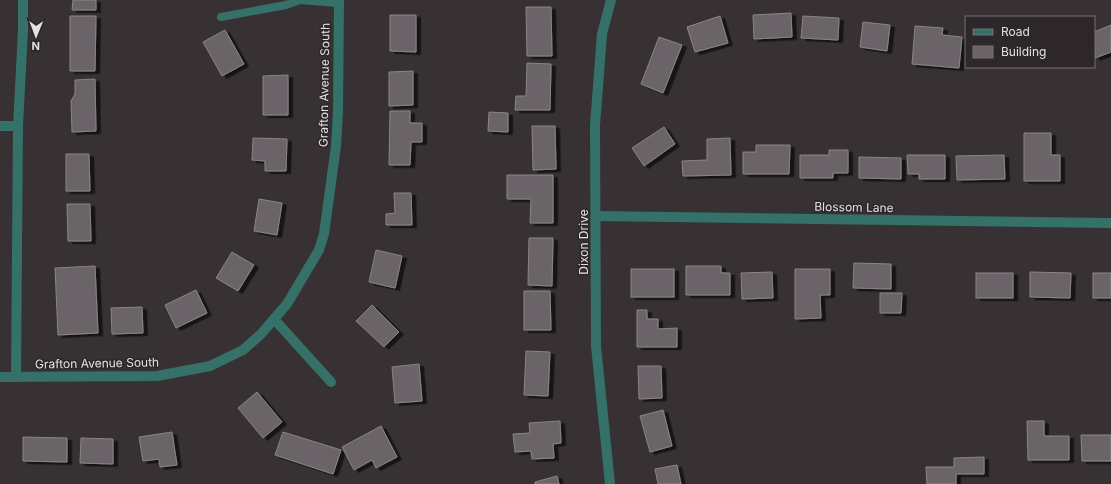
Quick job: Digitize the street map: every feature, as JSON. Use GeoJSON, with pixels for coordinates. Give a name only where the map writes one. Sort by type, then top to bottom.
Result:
{"type":"FeatureCollection","features":[{"type":"Feature","properties":{"kind":"street"},"geometry":{"type":"LineString","coordinates":[[16,377],[18,126],[23,0]]}},
{"type":"Feature","properties":{"kind":"street","name":"Dixon Drive"},"geometry":{"type":"LineString","coordinates":[[610,484],[596,346],[596,118],[602,34],[611,0]]}},
{"type":"Feature","properties":{"kind":"street","name":"Grafton Avenue South"},"geometry":{"type":"LineString","coordinates":[[0,377],[157,376],[210,366],[243,350],[261,334],[287,304],[319,250],[324,234],[336,146],[338,112],[338,2]]}},
{"type":"Feature","properties":{"kind":"street"},"geometry":{"type":"LineString","coordinates":[[0,126],[18,126]]}},
{"type":"Feature","properties":{"kind":"street","name":"Blossom Lane"},"geometry":{"type":"LineString","coordinates":[[596,216],[1111,223]]}},
{"type":"Feature","properties":{"kind":"street"},"geometry":{"type":"LineString","coordinates":[[274,319],[331,382]]}},
{"type":"Feature","properties":{"kind":"lane"},"geometry":{"type":"LineString","coordinates":[[221,17],[286,5],[300,0],[338,2]]}},
{"type":"Feature","properties":{"kind":"building"},"geometry":{"type":"Polygon","coordinates":[[[73,0],[96,0],[96,10],[72,10],[73,0]]]}},
{"type":"Feature","properties":{"kind":"building"},"geometry":{"type":"Polygon","coordinates":[[[526,7],[551,7],[552,56],[527,56],[526,7]]]}},
{"type":"Feature","properties":{"kind":"building"},"geometry":{"type":"Polygon","coordinates":[[[791,13],[792,37],[754,39],[753,15],[791,13]]]}},
{"type":"Feature","properties":{"kind":"building"},"geometry":{"type":"Polygon","coordinates":[[[390,15],[416,15],[416,52],[390,51],[390,15]]]}},
{"type":"Feature","properties":{"kind":"building"},"geometry":{"type":"Polygon","coordinates":[[[70,16],[96,16],[95,71],[70,71],[70,16]]]}},
{"type":"Feature","properties":{"kind":"building"},"geometry":{"type":"Polygon","coordinates":[[[720,16],[728,43],[695,52],[687,27],[720,16]]]}},
{"type":"Feature","properties":{"kind":"building"},"geometry":{"type":"Polygon","coordinates":[[[803,16],[839,18],[838,40],[801,38],[803,16]]]}},
{"type":"Feature","properties":{"kind":"building"},"geometry":{"type":"Polygon","coordinates":[[[863,22],[890,25],[887,51],[860,47],[863,22]]]}},
{"type":"Feature","properties":{"kind":"building"},"geometry":{"type":"Polygon","coordinates":[[[1111,25],[1111,52],[1095,58],[1095,32],[1111,25]]]}},
{"type":"Feature","properties":{"kind":"building"},"geometry":{"type":"Polygon","coordinates":[[[915,26],[943,28],[942,35],[962,37],[959,68],[912,64],[915,26]]]}},
{"type":"Feature","properties":{"kind":"building"},"geometry":{"type":"Polygon","coordinates":[[[225,30],[244,64],[222,76],[203,42],[225,30]]]}},
{"type":"Feature","properties":{"kind":"building"},"geometry":{"type":"Polygon","coordinates":[[[659,37],[682,45],[663,93],[641,84],[659,37]]]}},
{"type":"Feature","properties":{"kind":"building"},"geometry":{"type":"Polygon","coordinates":[[[527,63],[551,64],[550,110],[515,110],[516,96],[526,96],[527,63]]]}},
{"type":"Feature","properties":{"kind":"building"},"geometry":{"type":"Polygon","coordinates":[[[413,71],[413,105],[389,106],[389,72],[413,71]]]}},
{"type":"Feature","properties":{"kind":"building"},"geometry":{"type":"Polygon","coordinates":[[[288,75],[288,115],[263,115],[263,76],[288,75]]]}},
{"type":"Feature","properties":{"kind":"building"},"geometry":{"type":"Polygon","coordinates":[[[95,79],[96,131],[72,132],[71,101],[75,94],[75,80],[95,79]]]}},
{"type":"Feature","properties":{"kind":"building"},"geometry":{"type":"Polygon","coordinates":[[[390,111],[410,111],[410,123],[422,123],[422,142],[411,142],[410,165],[389,165],[390,111]]]}},
{"type":"Feature","properties":{"kind":"building"},"geometry":{"type":"Polygon","coordinates":[[[489,112],[508,113],[508,132],[488,131],[489,112]]]}},
{"type":"Feature","properties":{"kind":"building"},"geometry":{"type":"Polygon","coordinates":[[[532,126],[555,126],[556,169],[533,170],[532,126]]]}},
{"type":"Feature","properties":{"kind":"building"},"geometry":{"type":"Polygon","coordinates":[[[664,127],[675,144],[644,166],[632,148],[664,127]]]}},
{"type":"Feature","properties":{"kind":"building"},"geometry":{"type":"Polygon","coordinates":[[[1024,133],[1051,133],[1051,155],[1060,155],[1060,181],[1024,181],[1024,133]]]}},
{"type":"Feature","properties":{"kind":"building"},"geometry":{"type":"Polygon","coordinates":[[[253,138],[287,139],[286,171],[265,171],[265,161],[252,160],[253,138]]]}},
{"type":"Feature","properties":{"kind":"building"},"geometry":{"type":"Polygon","coordinates":[[[730,138],[731,175],[683,176],[682,161],[707,160],[707,139],[730,138]]]}},
{"type":"Feature","properties":{"kind":"building"},"geometry":{"type":"Polygon","coordinates":[[[756,145],[790,145],[789,174],[743,174],[743,152],[756,152],[756,145]]]}},
{"type":"Feature","properties":{"kind":"building"},"geometry":{"type":"Polygon","coordinates":[[[829,150],[848,150],[848,173],[833,173],[833,178],[800,178],[800,155],[829,155],[829,150]]]}},
{"type":"Feature","properties":{"kind":"building"},"geometry":{"type":"Polygon","coordinates":[[[66,154],[89,154],[90,191],[66,191],[66,154]]]}},
{"type":"Feature","properties":{"kind":"building"},"geometry":{"type":"Polygon","coordinates":[[[907,155],[945,155],[945,179],[919,179],[919,174],[908,174],[907,155]]]}},
{"type":"Feature","properties":{"kind":"building"},"geometry":{"type":"Polygon","coordinates":[[[1004,155],[1005,179],[957,180],[956,156],[1004,155]]]}},
{"type":"Feature","properties":{"kind":"building"},"geometry":{"type":"Polygon","coordinates":[[[859,157],[901,158],[901,179],[859,178],[859,157]]]}},
{"type":"Feature","properties":{"kind":"building"},"geometry":{"type":"Polygon","coordinates":[[[507,175],[553,175],[553,223],[530,223],[531,199],[507,199],[507,175]]]}},
{"type":"Feature","properties":{"kind":"building"},"geometry":{"type":"Polygon","coordinates":[[[394,193],[411,193],[412,225],[386,225],[386,214],[395,213],[394,193]]]}},
{"type":"Feature","properties":{"kind":"building"},"geometry":{"type":"Polygon","coordinates":[[[259,199],[282,203],[277,235],[254,231],[259,199]]]}},
{"type":"Feature","properties":{"kind":"building"},"geometry":{"type":"Polygon","coordinates":[[[67,204],[90,204],[91,241],[68,241],[67,204]]]}},
{"type":"Feature","properties":{"kind":"building"},"geometry":{"type":"Polygon","coordinates":[[[529,238],[553,238],[552,286],[528,285],[529,238]]]}},
{"type":"Feature","properties":{"kind":"building"},"geometry":{"type":"Polygon","coordinates":[[[376,250],[402,256],[395,288],[369,282],[376,250]]]}},
{"type":"Feature","properties":{"kind":"building"},"geometry":{"type":"Polygon","coordinates":[[[232,252],[254,265],[238,291],[216,278],[232,252]]]}},
{"type":"Feature","properties":{"kind":"building"},"geometry":{"type":"Polygon","coordinates":[[[854,263],[891,264],[891,289],[853,288],[854,263]]]}},
{"type":"Feature","properties":{"kind":"building"},"geometry":{"type":"Polygon","coordinates":[[[95,266],[98,333],[58,335],[55,268],[95,266]]]}},
{"type":"Feature","properties":{"kind":"building"},"geometry":{"type":"Polygon","coordinates":[[[686,266],[721,266],[721,273],[730,273],[730,295],[686,295],[686,266]]]}},
{"type":"Feature","properties":{"kind":"building"},"geometry":{"type":"Polygon","coordinates":[[[631,269],[674,269],[674,297],[631,297],[631,269]]]}},
{"type":"Feature","properties":{"kind":"building"},"geometry":{"type":"Polygon","coordinates":[[[795,269],[830,269],[830,295],[820,295],[821,318],[795,319],[795,269]]]}},
{"type":"Feature","properties":{"kind":"building"},"geometry":{"type":"Polygon","coordinates":[[[772,272],[773,298],[742,299],[741,273],[772,272]]]}},
{"type":"Feature","properties":{"kind":"building"},"geometry":{"type":"Polygon","coordinates":[[[1030,272],[1071,273],[1070,298],[1030,297],[1030,272]]]}},
{"type":"Feature","properties":{"kind":"building"},"geometry":{"type":"Polygon","coordinates":[[[976,273],[1013,273],[1013,298],[976,298],[976,273]]]}},
{"type":"Feature","properties":{"kind":"building"},"geometry":{"type":"Polygon","coordinates":[[[1093,273],[1111,273],[1111,298],[1093,298],[1093,273]]]}},
{"type":"Feature","properties":{"kind":"building"},"geometry":{"type":"Polygon","coordinates":[[[196,290],[207,313],[176,328],[165,305],[196,290]]]}},
{"type":"Feature","properties":{"kind":"building"},"geometry":{"type":"Polygon","coordinates":[[[524,291],[550,291],[551,330],[524,330],[524,291]]]}},
{"type":"Feature","properties":{"kind":"building"},"geometry":{"type":"Polygon","coordinates":[[[880,293],[902,293],[901,313],[880,313],[880,293]]]}},
{"type":"Feature","properties":{"kind":"building"},"geometry":{"type":"Polygon","coordinates":[[[372,305],[399,332],[384,347],[356,321],[372,305]]]}},
{"type":"Feature","properties":{"kind":"building"},"geometry":{"type":"Polygon","coordinates":[[[142,307],[143,333],[112,334],[111,308],[142,307]]]}},
{"type":"Feature","properties":{"kind":"building"},"geometry":{"type":"Polygon","coordinates":[[[637,310],[647,310],[647,319],[658,319],[658,329],[677,328],[677,347],[637,347],[637,310]]]}},
{"type":"Feature","properties":{"kind":"building"},"geometry":{"type":"Polygon","coordinates":[[[526,351],[550,352],[548,396],[524,395],[526,351]]]}},
{"type":"Feature","properties":{"kind":"building"},"geometry":{"type":"Polygon","coordinates":[[[419,364],[422,401],[395,403],[392,367],[419,364]]]}},
{"type":"Feature","properties":{"kind":"building"},"geometry":{"type":"Polygon","coordinates":[[[638,366],[661,366],[662,398],[639,399],[638,366]]]}},
{"type":"Feature","properties":{"kind":"building"},"geometry":{"type":"Polygon","coordinates":[[[257,392],[282,422],[263,438],[238,408],[257,392]]]}},
{"type":"Feature","properties":{"kind":"building"},"geometry":{"type":"Polygon","coordinates":[[[663,410],[672,446],[650,452],[640,416],[663,410]]]}},
{"type":"Feature","properties":{"kind":"building"},"geometry":{"type":"Polygon","coordinates":[[[560,421],[561,443],[553,444],[554,458],[532,459],[531,451],[515,452],[513,434],[530,433],[529,423],[560,421]]]}},
{"type":"Feature","properties":{"kind":"building"},"geometry":{"type":"Polygon","coordinates":[[[1027,421],[1044,421],[1044,436],[1069,436],[1069,460],[1028,460],[1027,421]]]}},
{"type":"Feature","properties":{"kind":"building"},"geometry":{"type":"Polygon","coordinates":[[[381,426],[397,457],[376,468],[372,460],[354,470],[342,447],[381,426]]]}},
{"type":"Feature","properties":{"kind":"building"},"geometry":{"type":"Polygon","coordinates":[[[172,432],[177,465],[160,467],[159,459],[143,461],[139,437],[172,432]]]}},
{"type":"Feature","properties":{"kind":"building"},"geometry":{"type":"Polygon","coordinates":[[[283,432],[341,450],[333,474],[275,455],[283,432]]]}},
{"type":"Feature","properties":{"kind":"building"},"geometry":{"type":"Polygon","coordinates":[[[1081,435],[1111,435],[1111,461],[1082,461],[1081,435]]]}},
{"type":"Feature","properties":{"kind":"building"},"geometry":{"type":"Polygon","coordinates":[[[23,437],[67,438],[67,462],[23,461],[23,437]]]}},
{"type":"Feature","properties":{"kind":"building"},"geometry":{"type":"Polygon","coordinates":[[[81,438],[113,439],[113,464],[80,463],[81,438]]]}},
{"type":"Feature","properties":{"kind":"building"},"geometry":{"type":"Polygon","coordinates":[[[984,457],[984,474],[956,474],[956,484],[927,484],[926,467],[954,467],[954,458],[984,457]]]}},
{"type":"Feature","properties":{"kind":"building"},"geometry":{"type":"Polygon","coordinates":[[[677,465],[681,484],[658,484],[655,469],[677,465]]]}},
{"type":"Feature","properties":{"kind":"building"},"geometry":{"type":"Polygon","coordinates":[[[557,476],[559,484],[535,484],[535,482],[557,476]]]}}]}
